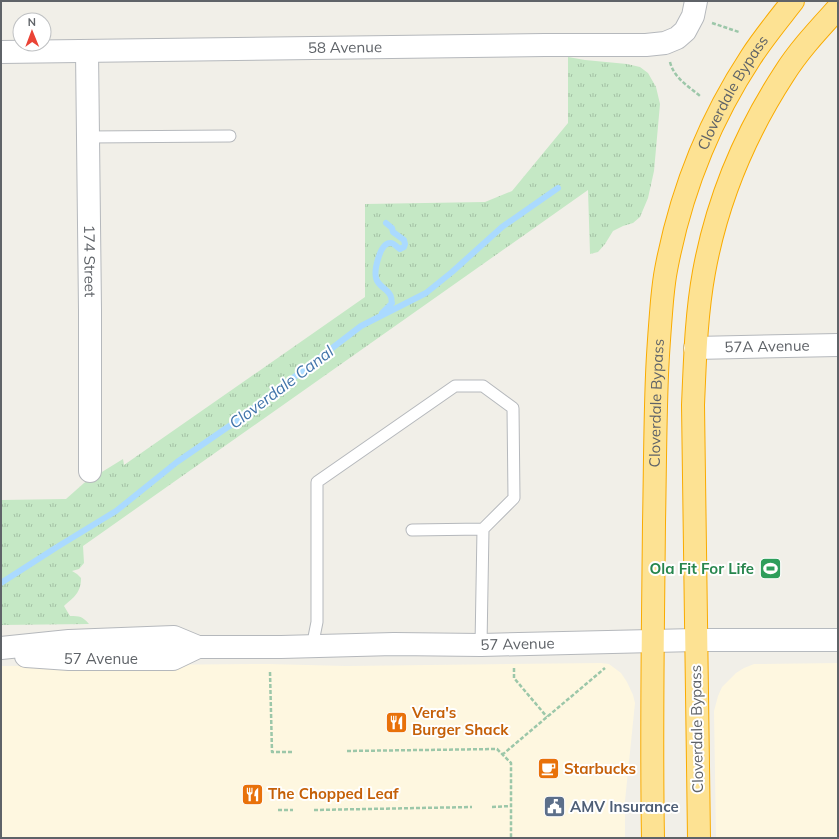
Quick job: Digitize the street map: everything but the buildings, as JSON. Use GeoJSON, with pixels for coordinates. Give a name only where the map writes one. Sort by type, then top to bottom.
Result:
{"type":"FeatureCollection","features":[{"type":"Feature","properties":{"kind":"highway","name":"Cloverdale Bypass"},"geometry":{"type":"LineString","coordinates":[[653,838],[653,641],[657,366],[658,336],[665,272],[684,196],[710,130],[731,88],[774,24],[793,1]]}},
{"type":"Feature","properties":{"kind":"highway","name":"Cloverdale Bypass"},"geometry":{"type":"LineString","coordinates":[[699,838],[693,404],[695,348],[704,272],[712,232],[747,138],[785,73],[802,49],[838,8]]}},
{"type":"Feature","properties":{"kind":"street","name":"58 Avenue"},"geometry":{"type":"LineString","coordinates":[[1,52],[646,45],[665,43],[677,38],[685,31],[693,16],[696,1]]}},
{"type":"Feature","properties":{"kind":"street","name":"174 Street"},"geometry":{"type":"LineString","coordinates":[[87,51],[90,471]]}},
{"type":"Feature","properties":{"kind":"street","name":"57A Avenue"},"geometry":{"type":"LineString","coordinates":[[695,348],[838,345]]}},
{"type":"Feature","properties":{"kind":"street","name":"57 Avenue"},"geometry":{"type":"LineString","coordinates":[[1,648],[69,641],[174,637],[198,647],[312,647],[394,644],[481,645],[696,640],[838,640]]}},
{"type":"Feature","properties":{"kind":"street","name":"57 Avenue"},"geometry":{"type":"LineString","coordinates":[[1,654],[69,659],[173,659],[198,647]]}},
{"type":"Feature","properties":{"kind":"lane"},"geometry":{"type":"LineString","coordinates":[[88,137],[230,136]]}},
{"type":"Feature","properties":{"kind":"lane"},"geometry":{"type":"LineString","coordinates":[[312,647],[317,622],[317,482],[455,386],[483,386],[513,408],[514,498],[483,529],[481,645]]}},
{"type":"Feature","properties":{"kind":"lane"},"geometry":{"type":"LineString","coordinates":[[412,530],[483,529]]}},
{"type":"Feature","properties":{"kind":"path"},"geometry":{"type":"LineString","coordinates":[[712,23],[739,32]]}},
{"type":"Feature","properties":{"kind":"path"},"geometry":{"type":"LineString","coordinates":[[670,60],[672,68],[681,80],[700,96]]}},
{"type":"Feature","properties":{"kind":"path"},"geometry":{"type":"LineString","coordinates":[[514,668],[514,678],[547,717]]}},
{"type":"Feature","properties":{"kind":"path"},"geometry":{"type":"LineString","coordinates":[[502,754],[605,668]]}},
{"type":"Feature","properties":{"kind":"path"},"geometry":{"type":"LineString","coordinates":[[270,672],[272,752],[293,752]]}},
{"type":"Feature","properties":{"kind":"path"},"geometry":{"type":"LineString","coordinates":[[347,751],[497,749],[511,763],[511,838]]}},
{"type":"Feature","properties":{"kind":"path"},"geometry":{"type":"LineString","coordinates":[[492,807],[511,806]]}},
{"type":"Feature","properties":{"kind":"path"},"geometry":{"type":"LineString","coordinates":[[314,810],[472,807]]}},
{"type":"Feature","properties":{"kind":"path"},"geometry":{"type":"LineString","coordinates":[[278,810],[293,810]]}},
{"type":"Feature","properties":{"kind":"shaded area"},"geometry":{"type":"Polygon","coordinates":[[[838,663],[838,838],[716,838],[714,711],[722,687],[736,673],[754,664],[838,663]]]}},
{"type":"Feature","properties":{"kind":"shaded area"},"geometry":{"type":"Polygon","coordinates":[[[268,664],[346,666],[609,664],[621,673],[627,682],[635,703],[625,801],[625,838],[2,838],[1,666],[268,664]]]}},
{"type":"Feature","properties":{"kind":"green space"},"geometry":{"type":"Polygon","coordinates":[[[568,57],[640,67],[648,73],[656,87],[660,104],[654,171],[648,198],[640,217],[633,223],[613,231],[598,252],[590,254],[588,190],[83,546],[84,563],[79,569],[72,571],[81,578],[80,587],[71,600],[64,606],[70,616],[81,617],[89,624],[1,625],[1,500],[66,499],[84,483],[123,459],[124,465],[365,297],[365,204],[485,202],[512,191],[568,123],[568,57]]]}},
{"type":"Feature","properties":{"kind":"waterway","name":"Cloverdale Canal"},"geometry":{"type":"LineString","coordinates":[[1,583],[116,511],[177,462],[238,420],[361,326],[426,293],[502,227],[558,188]]}},
{"type":"Feature","properties":{"kind":"waterway"},"geometry":{"type":"LineString","coordinates":[[382,313],[392,303],[390,294],[379,284],[376,278],[378,258],[386,244],[393,243],[400,249],[404,247],[405,244],[404,240],[393,232],[392,228],[386,223]]}},
{"type":"Feature","properties":{"kind":"place","name":"Ola Fit For Life"},"geometry":{"type":"Point","coordinates":[770,569]}},
{"type":"Feature","properties":{"kind":"place","name":"Vera's Burger Shack"},"geometry":{"type":"Point","coordinates":[396,722]}},
{"type":"Feature","properties":{"kind":"place","name":"Starbucks"},"geometry":{"type":"Point","coordinates":[548,769]}},
{"type":"Feature","properties":{"kind":"place","name":"The Chopped Leaf"},"geometry":{"type":"Point","coordinates":[252,794]}},
{"type":"Feature","properties":{"kind":"place","name":"AMV Insurance"},"geometry":{"type":"Point","coordinates":[555,807]}}]}
